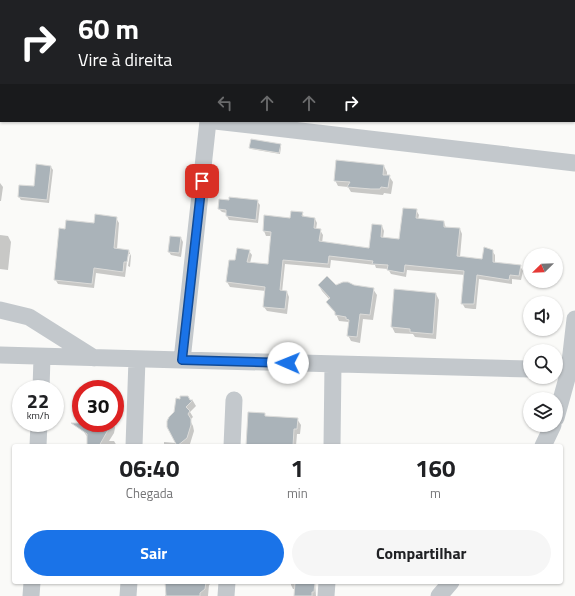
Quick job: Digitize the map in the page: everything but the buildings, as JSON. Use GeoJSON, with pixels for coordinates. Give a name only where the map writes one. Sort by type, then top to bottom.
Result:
{"type":"FeatureCollection","features":[{"type":"Feature","properties":{"kind":"street"},"geometry":{"type":"LineString","coordinates":[[182,360],[208,122]]}},
{"type":"Feature","properties":{"kind":"street"},"geometry":{"type":"LineString","coordinates":[[224,122],[575,163]]}},
{"type":"Feature","properties":{"kind":"street"},"geometry":{"type":"LineString","coordinates":[[0,310],[29,318],[94,358]]}},
{"type":"Feature","properties":{"kind":"street"},"geometry":{"type":"LineString","coordinates":[[562,392],[575,319]]}},
{"type":"Feature","properties":{"kind":"street"},"geometry":{"type":"LineString","coordinates":[[0,355],[523,370]]}},
{"type":"Feature","properties":{"kind":"street"},"geometry":{"type":"LineString","coordinates":[[41,380],[42,357]]}},
{"type":"Feature","properties":{"kind":"street"},"geometry":{"type":"LineString","coordinates":[[134,444],[137,359]]}},
{"type":"Feature","properties":{"kind":"street"},"geometry":{"type":"LineString","coordinates":[[332,444],[333,364]]}},
{"type":"Feature","properties":{"kind":"street"},"geometry":{"type":"LineString","coordinates":[[232,444],[234,400]]}},
{"type":"Feature","properties":{"kind":"street"},"geometry":{"type":"LineString","coordinates":[[38,444],[39,432]]}},
{"type":"Feature","properties":{"kind":"street"},"geometry":{"type":"LineString","coordinates":[[544,444],[550,432]]}},
{"type":"Feature","properties":{"kind":"street"},"geometry":{"type":"LineString","coordinates":[[31,596],[32,584]]}},
{"type":"Feature","properties":{"kind":"street"},"geometry":{"type":"LineString","coordinates":[[128,596],[129,584]]}},
{"type":"Feature","properties":{"kind":"street"},"geometry":{"type":"LineString","coordinates":[[226,584],[226,596]]}},
{"type":"Feature","properties":{"kind":"street"},"geometry":{"type":"LineString","coordinates":[[326,596],[327,584]]}},
{"type":"Feature","properties":{"kind":"street"},"geometry":{"type":"LineString","coordinates":[[439,596],[449,584]]}},
{"type":"Feature","properties":{"kind":"route"},"geometry":{"type":"LineString","coordinates":[[202,181],[182,360],[288,363]]}}]}
